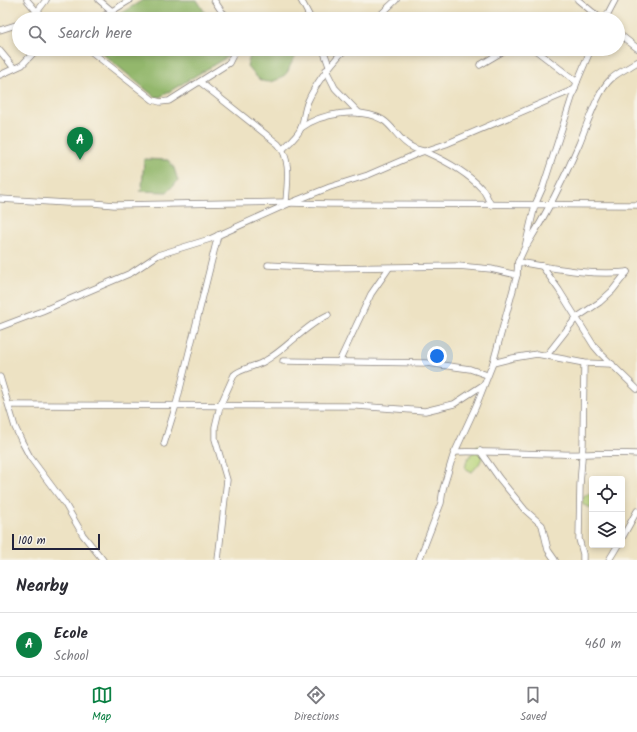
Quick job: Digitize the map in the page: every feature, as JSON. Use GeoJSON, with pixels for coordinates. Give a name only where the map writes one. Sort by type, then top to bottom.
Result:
{"type":"FeatureCollection","features":[{"type":"Feature","properties":{"kind":"street"},"geometry":{"type":"LineString","coordinates":[[27,0],[37,12],[46,0]]}},
{"type":"Feature","properties":{"kind":"street"},"geometry":{"type":"LineString","coordinates":[[98,0],[112,11],[130,0]]}},
{"type":"Feature","properties":{"kind":"street"},"geometry":{"type":"LineString","coordinates":[[214,0],[222,12]]}},
{"type":"Feature","properties":{"kind":"street"},"geometry":{"type":"LineString","coordinates":[[300,0],[307,12]]}},
{"type":"Feature","properties":{"kind":"street"},"geometry":{"type":"LineString","coordinates":[[383,12],[396,0]]}},
{"type":"Feature","properties":{"kind":"street"},"geometry":{"type":"LineString","coordinates":[[578,0],[593,12]]}},
{"type":"Feature","properties":{"kind":"street"},"geometry":{"type":"LineString","coordinates":[[609,12],[615,0]]}},
{"type":"Feature","properties":{"kind":"street"},"geometry":{"type":"LineString","coordinates":[[0,30],[12,26]]}},
{"type":"Feature","properties":{"kind":"street"},"geometry":{"type":"LineString","coordinates":[[625,39],[637,48]]}},
{"type":"Feature","properties":{"kind":"street"},"geometry":{"type":"LineString","coordinates":[[0,51],[14,68]]}},
{"type":"Feature","properties":{"kind":"street"},"geometry":{"type":"LineString","coordinates":[[0,75],[22,65],[30,56]]}},
{"type":"Feature","properties":{"kind":"street"},"geometry":{"type":"LineString","coordinates":[[97,56],[153,100],[160,102],[169,101],[200,82],[229,62],[232,56]]}},
{"type":"Feature","properties":{"kind":"street"},"geometry":{"type":"LineString","coordinates":[[325,56],[336,88],[359,113]]}},
{"type":"Feature","properties":{"kind":"street"},"geometry":{"type":"LineString","coordinates":[[301,128],[304,111],[308,101],[328,68],[339,56]]}},
{"type":"Feature","properties":{"kind":"street"},"geometry":{"type":"LineString","coordinates":[[480,65],[496,56]]}},
{"type":"Feature","properties":{"kind":"street"},"geometry":{"type":"LineString","coordinates":[[543,56],[577,82]]}},
{"type":"Feature","properties":{"kind":"street"},"geometry":{"type":"LineString","coordinates":[[525,247],[535,206],[543,187],[577,82],[588,56]]}},
{"type":"Feature","properties":{"kind":"street"},"geometry":{"type":"LineString","coordinates":[[419,560],[441,503],[443,489],[455,452],[476,406],[492,363],[517,275],[518,262],[569,168],[595,106],[604,89],[611,79],[637,62]]}},
{"type":"Feature","properties":{"kind":"street"},"geometry":{"type":"LineString","coordinates":[[200,82],[283,149],[287,169],[288,202]]}},
{"type":"Feature","properties":{"kind":"street"},"geometry":{"type":"LineString","coordinates":[[0,327],[42,311],[131,273],[158,255],[203,242],[270,213],[288,202],[368,175],[425,151],[446,144],[575,89]]}},
{"type":"Feature","properties":{"kind":"street"},"geometry":{"type":"LineString","coordinates":[[283,149],[301,128],[312,122],[337,114],[359,113],[373,116],[383,120],[410,147],[425,151],[461,170],[483,190],[491,205]]}},
{"type":"Feature","properties":{"kind":"street"},"geometry":{"type":"LineString","coordinates":[[0,199],[114,205],[288,202],[535,206],[637,205]]}},
{"type":"Feature","properties":{"kind":"street"},"geometry":{"type":"LineString","coordinates":[[164,444],[176,406],[218,235]]}},
{"type":"Feature","properties":{"kind":"street"},"geometry":{"type":"LineString","coordinates":[[518,262],[601,274],[627,272],[612,291],[600,302],[576,318],[547,355]]}},
{"type":"Feature","properties":{"kind":"street"},"geometry":{"type":"LineString","coordinates":[[268,265],[328,268],[474,267],[517,275]]}},
{"type":"Feature","properties":{"kind":"street"},"geometry":{"type":"LineString","coordinates":[[542,266],[600,353],[637,389]]}},
{"type":"Feature","properties":{"kind":"street"},"geometry":{"type":"LineString","coordinates":[[339,362],[371,294],[389,268]]}},
{"type":"Feature","properties":{"kind":"street"},"geometry":{"type":"LineString","coordinates":[[218,560],[227,480],[215,439],[215,427],[220,406],[234,375],[237,372],[254,367],[265,361],[287,346],[313,324],[328,315]]}},
{"type":"Feature","properties":{"kind":"street"},"geometry":{"type":"LineString","coordinates":[[492,363],[537,354],[584,362],[612,364]]}},
{"type":"Feature","properties":{"kind":"street"},"geometry":{"type":"LineString","coordinates":[[283,361],[427,363],[470,369],[487,375]]}},
{"type":"Feature","properties":{"kind":"street"},"geometry":{"type":"LineString","coordinates":[[583,560],[579,540],[583,453],[584,362]]}},
{"type":"Feature","properties":{"kind":"street"},"geometry":{"type":"LineString","coordinates":[[0,377],[15,427],[30,457],[65,504],[83,535],[103,560]]}},
{"type":"Feature","properties":{"kind":"street"},"geometry":{"type":"LineString","coordinates":[[9,405],[357,406],[425,410],[454,404],[484,385]]}},
{"type":"Feature","properties":{"kind":"street"},"geometry":{"type":"LineString","coordinates":[[455,452],[561,454],[616,452],[637,454]]}},
{"type":"Feature","properties":{"kind":"street"},"geometry":{"type":"LineString","coordinates":[[480,452],[498,478],[525,510],[542,525],[548,550],[556,560]]}},
{"type":"Feature","properties":{"kind":"street"},"geometry":{"type":"LineString","coordinates":[[625,533],[637,511]]}},
{"type":"Feature","properties":{"kind":"street"},"geometry":{"type":"LineString","coordinates":[[609,560],[616,548]]}},
{"type":"Feature","properties":{"kind":"green space"},"geometry":{"type":"Polygon","coordinates":[[[143,0],[197,0],[205,12],[123,12],[143,0]]]}},
{"type":"Feature","properties":{"kind":"green space"},"geometry":{"type":"Polygon","coordinates":[[[105,56],[229,56],[160,97],[155,97],[105,56]]]}},
{"type":"Feature","properties":{"kind":"green space"},"geometry":{"type":"Polygon","coordinates":[[[250,56],[296,56],[286,74],[279,79],[267,82],[258,79],[247,66],[250,56]]]}},
{"type":"Feature","properties":{"kind":"green space"},"geometry":{"type":"Polygon","coordinates":[[[144,159],[168,160],[174,168],[178,181],[167,192],[139,191],[142,188],[144,159]]]}},
{"type":"Feature","properties":{"kind":"green space"},"geometry":{"type":"Polygon","coordinates":[[[478,445],[485,452],[479,464],[472,472],[465,468],[467,460],[478,445]]]}},
{"type":"Feature","properties":{"kind":"green space"},"geometry":{"type":"Polygon","coordinates":[[[589,494],[589,507],[582,504],[584,496],[589,494]]]}},
{"type":"Feature","properties":{"kind":"place","name":"Ecole"},"geometry":{"type":"Point","coordinates":[80,160]}}]}
